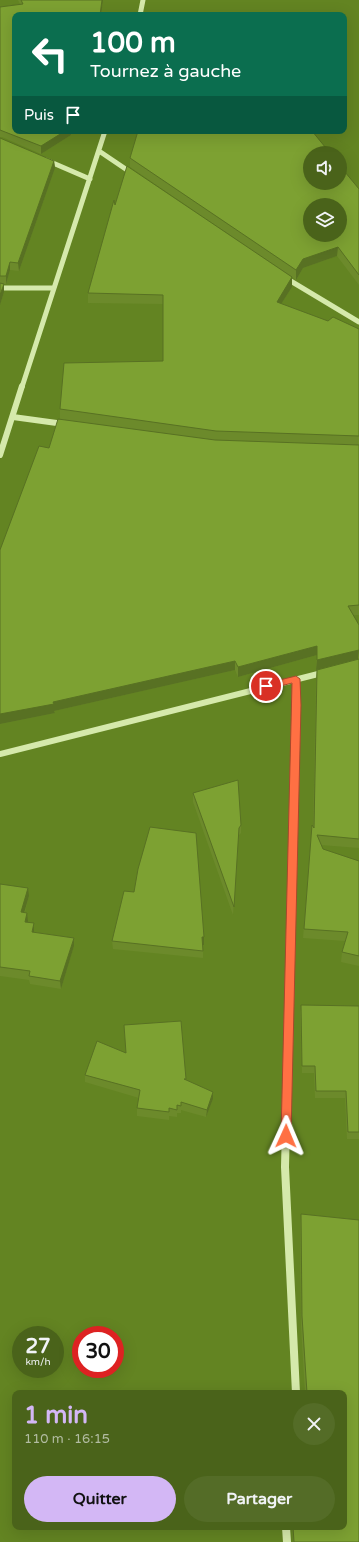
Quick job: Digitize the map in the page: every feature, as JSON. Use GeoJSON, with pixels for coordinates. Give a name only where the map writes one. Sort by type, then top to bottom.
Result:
{"type":"FeatureCollection","features":[{"type":"Feature","properties":{"kind":"street"},"geometry":{"type":"LineString","coordinates":[[141,12],[143,0]]}},
{"type":"Feature","properties":{"kind":"street"},"geometry":{"type":"LineString","coordinates":[[0,455],[104,134]]}},
{"type":"Feature","properties":{"kind":"street"},"geometry":{"type":"LineString","coordinates":[[99,151],[138,177]]}},
{"type":"Feature","properties":{"kind":"street"},"geometry":{"type":"LineString","coordinates":[[41,158],[90,179]]}},
{"type":"Feature","properties":{"kind":"street"},"geometry":{"type":"LineString","coordinates":[[280,275],[359,322]]}},
{"type":"Feature","properties":{"kind":"street"},"geometry":{"type":"LineString","coordinates":[[0,288],[54,288]]}},
{"type":"Feature","properties":{"kind":"street"},"geometry":{"type":"LineString","coordinates":[[12,417],[74,425]]}},
{"type":"Feature","properties":{"kind":"street"},"geometry":{"type":"LineString","coordinates":[[0,754],[331,670]]}},
{"type":"Feature","properties":{"kind":"street"},"geometry":{"type":"LineString","coordinates":[[296,679],[297,705],[285,1167],[296,1390]]}},
{"type":"Feature","properties":{"kind":"street"},"geometry":{"type":"LineString","coordinates":[[286,1530],[287,1542]]}},
{"type":"Feature","properties":{"kind":"building"},"geometry":{"type":"Polygon","coordinates":[[[21,0],[102,0],[100,12],[12,12],[12,134],[60,134],[41,146],[0,130],[0,7],[23,4],[21,0]]]}},
{"type":"Feature","properties":{"kind":"building"},"geometry":{"type":"Polygon","coordinates":[[[137,134],[314,134],[324,146],[303,146],[303,190],[347,190],[347,174],[359,189],[359,275],[338,247],[303,259],[296,270],[130,158],[137,134]]]}},
{"type":"Feature","properties":{"kind":"building"},"geometry":{"type":"Polygon","coordinates":[[[0,138],[54,161],[18,263],[10,262],[6,276],[0,276],[0,138]]]}},
{"type":"Feature","properties":{"kind":"building"},"geometry":{"type":"Polygon","coordinates":[[[127,166],[292,277],[277,302],[328,321],[333,317],[359,329],[359,436],[216,431],[60,409],[64,363],[163,361],[163,295],[88,293],[114,200],[115,205],[127,166]]]}},
{"type":"Feature","properties":{"kind":"building"},"geometry":{"type":"Polygon","coordinates":[[[0,283],[4,284],[0,295],[0,283]]]}},
{"type":"Feature","properties":{"kind":"building"},"geometry":{"type":"Polygon","coordinates":[[[58,419],[215,440],[359,445],[359,605],[348,606],[359,625],[359,650],[317,660],[317,646],[238,667],[235,661],[53,702],[54,704],[0,714],[0,550],[39,446],[49,448],[58,419]]]}},
{"type":"Feature","properties":{"kind":"building"},"geometry":{"type":"Polygon","coordinates":[[[359,659],[359,839],[317,835],[323,849],[359,861],[359,956],[342,952],[348,932],[304,929],[312,825],[314,828],[317,670],[359,659]]]}},
{"type":"Feature","properties":{"kind":"building"},"geometry":{"type":"Polygon","coordinates":[[[238,780],[241,825],[239,828],[234,907],[193,793],[238,780]]]}},
{"type":"Feature","properties":{"kind":"building"},"geometry":{"type":"Polygon","coordinates":[[[150,827],[196,833],[204,937],[202,937],[203,951],[112,941],[124,891],[134,892],[138,869],[150,827]]]}},
{"type":"Feature","properties":{"kind":"building"},"geometry":{"type":"Polygon","coordinates":[[[0,884],[28,888],[21,912],[27,913],[25,922],[34,923],[32,932],[74,938],[60,981],[29,976],[30,971],[0,967],[0,884]]]}},
{"type":"Feature","properties":{"kind":"building"},"geometry":{"type":"Polygon","coordinates":[[[301,1005],[359,1006],[359,1132],[348,1132],[346,1091],[316,1091],[315,1066],[302,1066],[301,1005]]]}},
{"type":"Feature","properties":{"kind":"building"},"geometry":{"type":"Polygon","coordinates":[[[181,1021],[186,1079],[184,1079],[213,1092],[207,1110],[181,1102],[181,1106],[177,1105],[177,1110],[169,1108],[169,1112],[137,1108],[140,1090],[85,1075],[97,1041],[126,1053],[124,1025],[181,1021]]]}},
{"type":"Feature","properties":{"kind":"building"},"geometry":{"type":"Polygon","coordinates":[[[301,1214],[359,1220],[359,1542],[294,1542],[293,1530],[347,1530],[347,1390],[307,1390],[302,1316],[301,1214]]]}},
{"type":"Feature","properties":{"kind":"route"},"geometry":{"type":"LineString","coordinates":[[266,686],[296,679],[297,705],[286,1136]]}}]}
